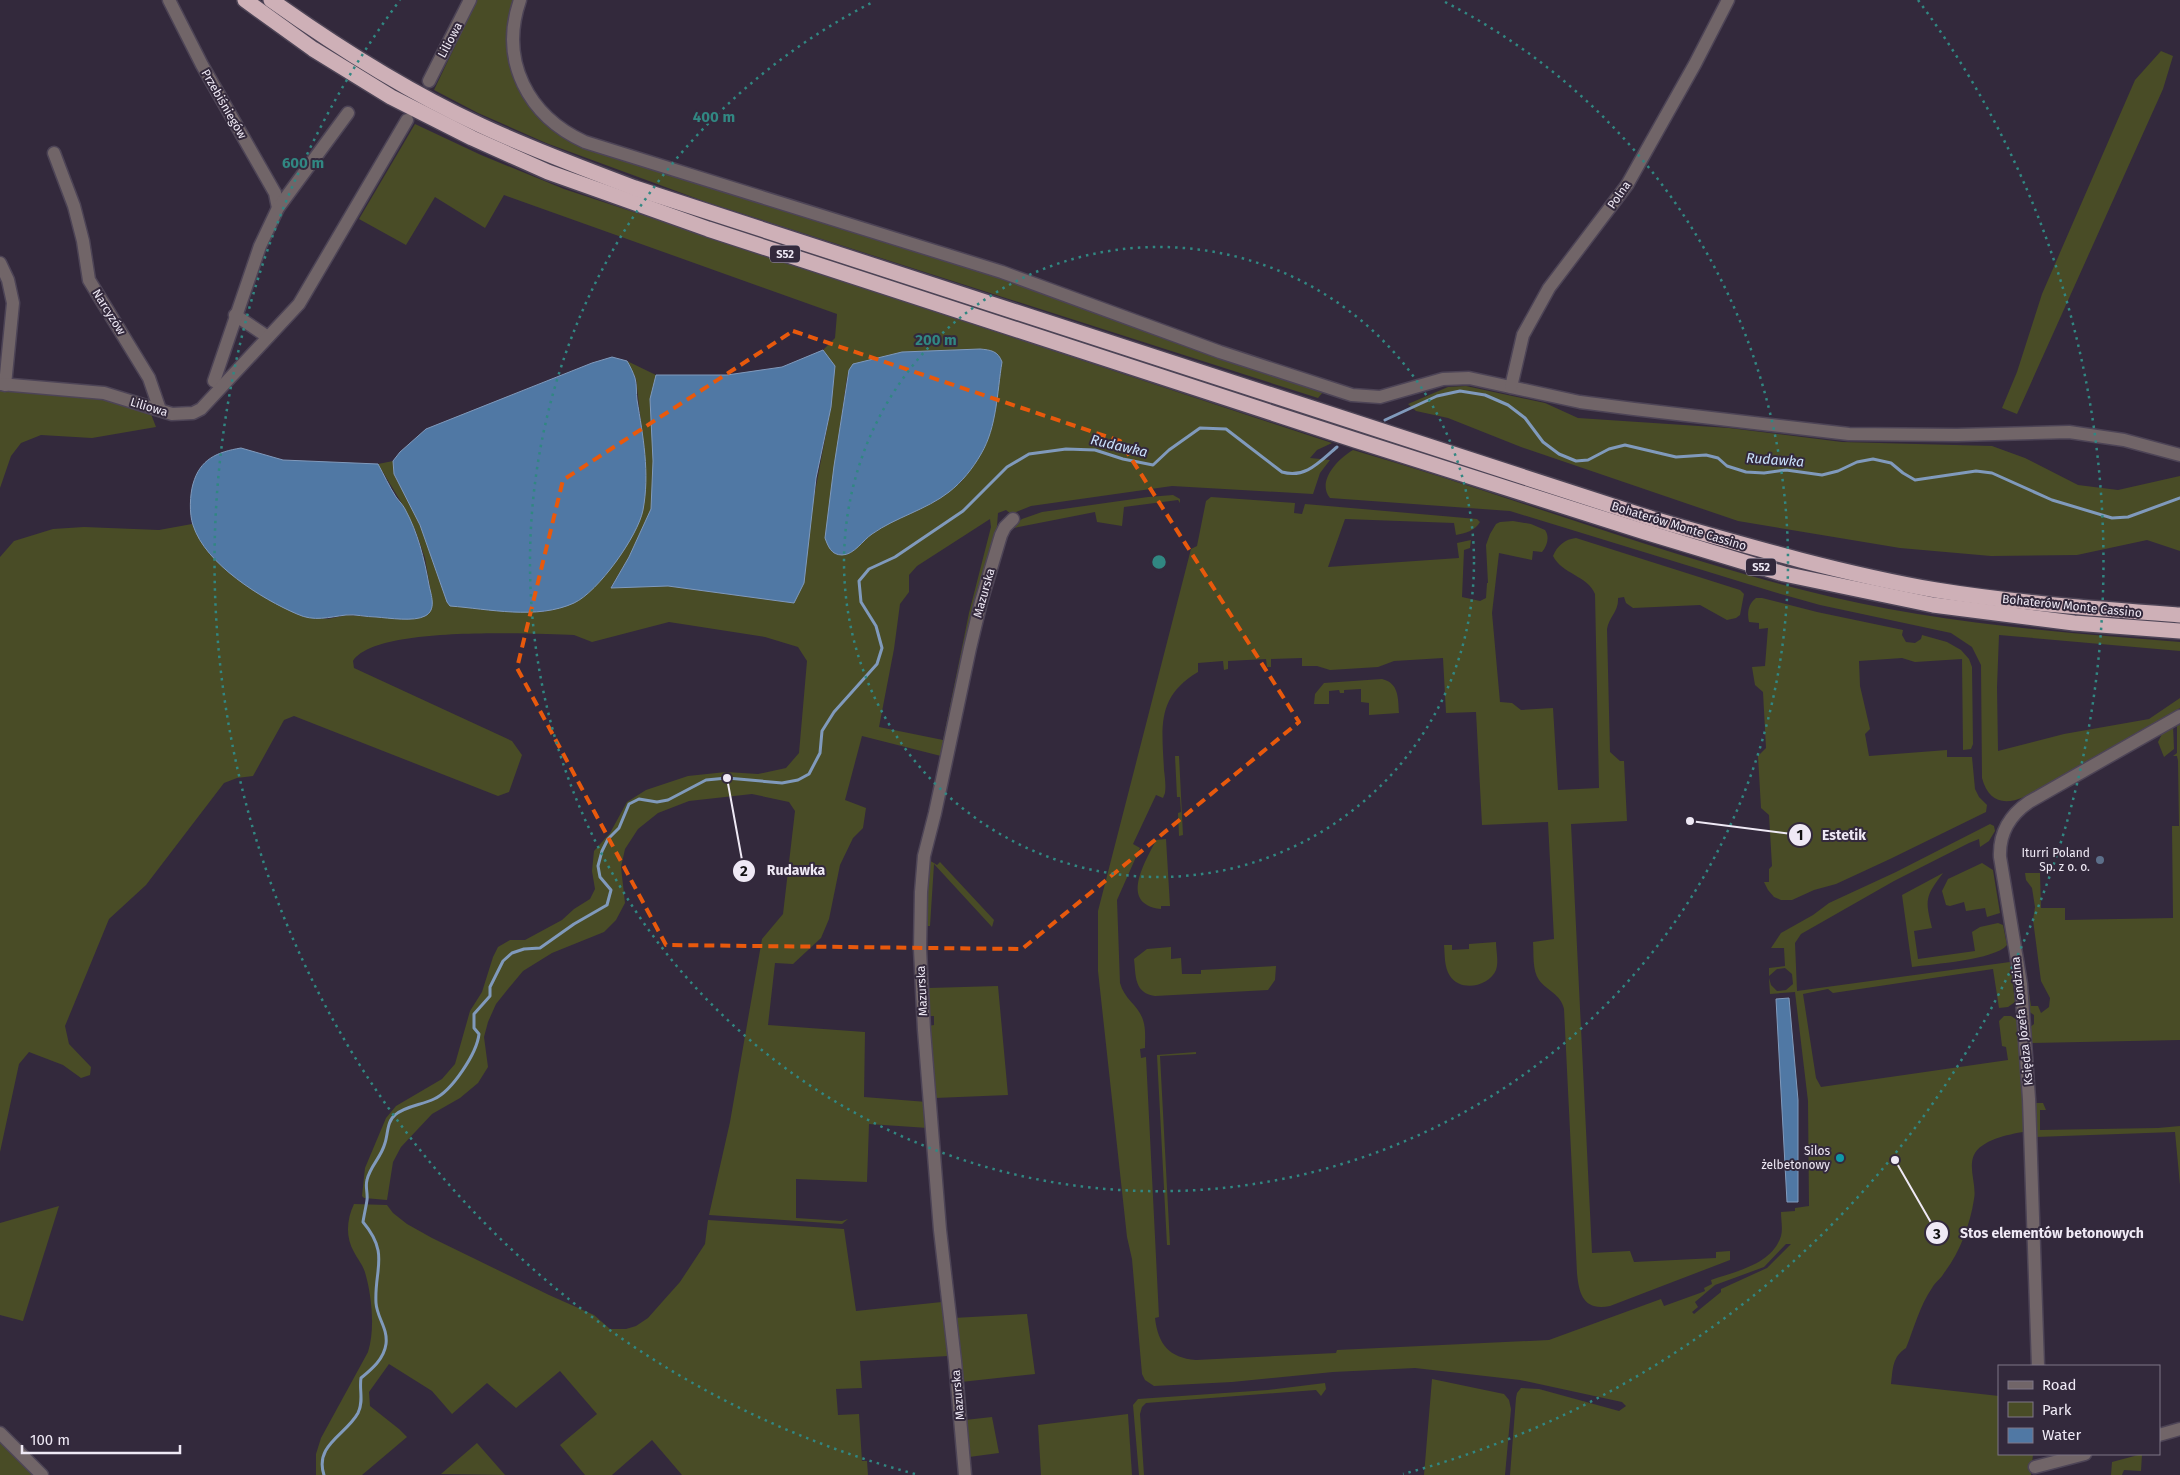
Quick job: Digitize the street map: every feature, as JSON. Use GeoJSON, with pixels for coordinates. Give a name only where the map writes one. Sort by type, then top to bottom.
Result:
{"type":"FeatureCollection","features":[{"type":"Feature","properties":{"kind":"highway","name":"Bohaterów Monte Cassino"},"geometry":{"type":"LineString","coordinates":[[245,0],[313,49],[391,97],[472,138],[548,172],[708,229],[1355,440],[1784,574],[1933,605],[2074,623],[2180,631]]}},
{"type":"Feature","properties":{"kind":"highway","name":"Bohaterów Monte Cassino"},"geometry":{"type":"LineString","coordinates":[[271,0],[322,36],[399,83],[478,124],[554,157],[713,215],[1650,518],[1788,558],[1936,590],[2075,607],[2180,615]]}},
{"type":"Feature","properties":{"kind":"street","name":"Przebiśniegów"},"geometry":{"type":"LineString","coordinates":[[169,0],[202,65],[276,194],[278,208]]}},
{"type":"Feature","properties":{"kind":"street","name":"Liliowa"},"geometry":{"type":"LineString","coordinates":[[429,80],[470,0]]}},
{"type":"Feature","properties":{"kind":"street"},"geometry":{"type":"LineString","coordinates":[[520,0],[514,24],[513,40],[519,74],[526,89],[544,116],[558,127],[585,142],[1002,272],[1220,352],[1352,395],[1380,397],[1443,379],[1469,378],[1580,402],[1634,410],[1849,434],[1957,435],[2069,432],[2124,440],[2180,455]]}},
{"type":"Feature","properties":{"kind":"street","name":"Polna"},"geometry":{"type":"LineString","coordinates":[[1511,387],[1523,335],[1549,288],[1627,185],[1695,64],[1728,0]]}},
{"type":"Feature","properties":{"kind":"street"},"geometry":{"type":"LineString","coordinates":[[214,381],[260,246],[278,208],[348,113]]}},
{"type":"Feature","properties":{"kind":"street","name":"Liliowa"},"geometry":{"type":"LineString","coordinates":[[2,384],[104,393],[172,414],[185,415],[201,408],[299,304],[379,164],[407,120]]}},
{"type":"Feature","properties":{"kind":"street","name":"Narcyzów"},"geometry":{"type":"LineString","coordinates":[[54,153],[74,206],[83,241],[89,280],[149,378],[160,410]]}},
{"type":"Feature","properties":{"kind":"street"},"geometry":{"type":"LineString","coordinates":[[0,263],[8,280],[13,302],[2,384]]}},
{"type":"Feature","properties":{"kind":"street"},"geometry":{"type":"LineString","coordinates":[[235,315],[268,337]]}},
{"type":"Feature","properties":{"kind":"street","name":"Mazurska"},"geometry":{"type":"LineString","coordinates":[[965,1475],[955,1361],[941,1238],[924,1022],[920,948],[922,870],[981,602],[1001,535],[1005,527],[1013,519]]}},
{"type":"Feature","properties":{"kind":"street","name":"Księdza Józefa Londzina"},"geometry":{"type":"LineString","coordinates":[[2038,1365],[2030,1099],[2021,984],[2000,857],[2002,839],[2011,818],[2029,802],[2180,716]]}},
{"type":"Feature","properties":{"kind":"street"},"geometry":{"type":"LineString","coordinates":[[2160,1435],[2180,1429]]}},
{"type":"Feature","properties":{"kind":"street"},"geometry":{"type":"LineString","coordinates":[[0,1433],[42,1475]]}},
{"type":"Feature","properties":{"kind":"street"},"geometry":{"type":"LineString","coordinates":[[2036,1455],[2035,1471],[2082,1455]]}},
{"type":"Feature","properties":{"kind":"highlighted area"},"geometry":{"type":"Polygon","coordinates":[[[793,331],[1120,441],[1299,722],[1022,949],[666,945],[517,668],[563,480],[793,331]]]}},
{"type":"Feature","properties":{"kind":"green space"},"geometry":{"type":"Polygon","coordinates":[[[477,0],[516,0],[508,37],[547,123],[932,256],[1065,299],[1065,302],[1213,356],[1324,391],[1318,398],[706,202],[546,143],[478,113],[434,90],[477,0]]]}},
{"type":"Feature","properties":{"kind":"green space"},"geometry":{"type":"Polygon","coordinates":[[[2161,51],[2173,56],[2163,89],[2017,414],[2002,408],[2017,372],[2042,294],[2135,80],[2161,51]]]}},
{"type":"Feature","properties":{"kind":"green space"},"geometry":{"type":"Polygon","coordinates":[[[415,124],[481,155],[564,189],[1332,443],[1317,450],[1310,458],[1330,460],[1320,473],[1313,494],[1172,486],[1031,506],[1011,514],[1006,510],[998,513],[996,539],[941,756],[862,736],[845,800],[866,808],[863,828],[853,838],[840,865],[829,919],[821,938],[793,964],[775,963],[768,1025],[865,1032],[864,1097],[927,1102],[928,1128],[869,1124],[867,1182],[796,1179],[796,1218],[842,1221],[848,1219],[842,1224],[709,1215],[730,1122],[762,939],[783,914],[795,811],[789,802],[752,794],[689,801],[658,813],[638,829],[625,849],[621,867],[625,903],[616,920],[604,932],[552,953],[523,971],[496,1004],[488,1022],[484,1037],[488,1067],[478,1083],[460,1098],[432,1114],[401,1147],[393,1162],[387,1200],[364,1198],[362,1196],[365,1168],[386,1118],[396,1106],[442,1079],[455,1064],[470,1011],[482,992],[498,947],[510,940],[525,940],[562,920],[574,909],[590,899],[595,889],[592,871],[594,851],[610,833],[627,802],[646,790],[688,776],[726,772],[758,774],[786,768],[799,753],[807,661],[798,647],[765,637],[669,622],[592,642],[574,635],[492,633],[422,637],[391,642],[367,650],[353,661],[354,668],[512,741],[522,755],[509,792],[498,796],[294,716],[284,720],[253,776],[237,778],[224,783],[146,885],[109,919],[65,1026],[69,1044],[91,1067],[90,1075],[81,1078],[63,1065],[29,1052],[19,1064],[0,1152],[0,557],[14,541],[53,529],[84,527],[159,530],[192,524],[202,542],[219,563],[237,579],[267,599],[299,615],[328,619],[347,615],[405,619],[425,616],[432,599],[425,558],[416,532],[404,507],[378,464],[393,461],[394,474],[420,525],[447,602],[494,609],[542,612],[574,603],[594,587],[642,512],[646,484],[644,448],[636,379],[627,361],[656,375],[650,399],[653,461],[651,509],[629,557],[611,587],[668,586],[794,603],[831,407],[835,366],[823,350],[835,338],[837,314],[504,195],[485,228],[435,197],[406,245],[359,219],[415,124]],[[980,349],[902,352],[853,364],[847,377],[825,538],[852,552],[869,536],[888,523],[936,501],[961,482],[981,453],[992,426],[1002,362],[994,352],[980,349]],[[990,519],[917,566],[909,575],[909,592],[900,604],[894,649],[879,727],[943,740],[969,613],[991,527],[990,519]]]}},
{"type":"Feature","properties":{"kind":"green space"},"geometry":{"type":"Polygon","coordinates":[[[1466,386],[1545,403],[1578,418],[1729,428],[1842,442],[1992,446],[2025,458],[2078,485],[2118,490],[2180,476],[2180,551],[2147,540],[2077,555],[1991,556],[1900,548],[1738,521],[1521,447],[1448,418],[1416,411],[1408,404],[1448,387],[1466,386]]]}},
{"type":"Feature","properties":{"kind":"green space"},"geometry":{"type":"Polygon","coordinates":[[[0,390],[103,399],[151,414],[156,427],[92,438],[41,435],[21,443],[11,456],[0,488],[0,390]]]}},
{"type":"Feature","properties":{"kind":"green space"},"geometry":{"type":"Polygon","coordinates":[[[1353,450],[1690,558],[1746,575],[1849,601],[1943,618],[2038,630],[2180,642],[2180,651],[1999,635],[1997,687],[1998,751],[2064,734],[2149,719],[2180,698],[2180,708],[2024,797],[2003,801],[1988,792],[1982,778],[1981,665],[1972,647],[1951,633],[1820,605],[1510,511],[1330,498],[1326,491],[1327,477],[1336,464],[1353,450]]]}},
{"type":"Feature","properties":{"kind":"green space"},"geometry":{"type":"Polygon","coordinates":[[[1173,495],[1180,499],[1180,503],[1178,500],[1124,507],[1122,526],[1097,522],[1095,512],[1009,529],[1022,519],[1042,512],[1173,495]]]}},
{"type":"Feature","properties":{"kind":"green space"},"geometry":{"type":"Polygon","coordinates":[[[1211,497],[1295,503],[1294,513],[1302,514],[1305,504],[1477,519],[1480,522],[1473,530],[1456,535],[1454,523],[1345,519],[1328,567],[1459,558],[1457,543],[1471,540],[1470,548],[1464,550],[1462,597],[1480,601],[1486,598],[1488,583],[1486,545],[1496,524],[1513,521],[1531,524],[1545,530],[1548,538],[1545,547],[1542,552],[1533,551],[1532,560],[1499,553],[1492,613],[1500,702],[1512,703],[1521,710],[1553,708],[1558,790],[1599,788],[1595,594],[1587,583],[1557,562],[1553,556],[1559,546],[1565,541],[1576,538],[1740,590],[1744,594],[1740,615],[1727,620],[1700,605],[1633,608],[1626,603],[1624,597],[1618,598],[1617,607],[1607,629],[1610,752],[1620,761],[1624,761],[1627,821],[1571,824],[1592,1253],[1630,1251],[1634,1262],[1716,1258],[1716,1252],[1730,1251],[1730,1260],[1610,1306],[1601,1307],[1589,1304],[1581,1294],[1577,1273],[1564,1009],[1557,996],[1539,980],[1535,972],[1534,962],[1533,942],[1554,939],[1548,822],[1482,825],[1476,712],[1446,713],[1443,658],[1394,661],[1378,667],[1330,670],[1317,666],[1302,666],[1302,658],[1271,659],[1271,667],[1267,667],[1266,659],[1228,661],[1228,669],[1224,670],[1223,661],[1198,663],[1198,672],[1184,682],[1175,692],[1164,714],[1165,793],[1163,798],[1156,795],[1133,844],[1140,848],[1117,900],[1120,983],[1125,994],[1141,1015],[1145,1027],[1145,1048],[1140,1049],[1141,1058],[1146,1057],[1159,1317],[1155,1318],[1159,1335],[1166,1348],[1179,1356],[1196,1360],[1336,1353],[1337,1350],[1549,1340],[1661,1299],[1664,1306],[1700,1293],[1705,1291],[1704,1288],[1712,1284],[1711,1280],[1752,1266],[1770,1254],[1776,1246],[1781,1236],[1781,1212],[1795,1211],[1795,1208],[1809,1206],[1808,1101],[1795,992],[1770,994],[1769,978],[1771,985],[1777,991],[1786,990],[1793,984],[1792,974],[1785,968],[1777,969],[1769,976],[1769,968],[1785,966],[1784,948],[1771,948],[1781,933],[1813,915],[1829,903],[1896,872],[1990,824],[1994,826],[1995,831],[1989,841],[1980,847],[1979,839],[1969,843],[1894,881],[1801,934],[1795,943],[1797,991],[2010,962],[2015,1002],[2008,1007],[1999,1008],[1993,969],[1833,993],[1828,989],[1803,994],[1816,1078],[1821,1087],[2008,1060],[2006,1047],[2002,1046],[1999,1021],[2004,1016],[2011,1016],[2017,1020],[2028,1131],[1992,1140],[1979,1148],[1975,1153],[1972,1170],[1975,1194],[1964,1238],[1950,1265],[1933,1286],[1924,1302],[1906,1348],[1896,1359],[1891,1384],[1998,1396],[1998,1455],[2033,1455],[2031,1475],[1510,1475],[1516,1398],[1521,1388],[1539,1389],[1619,1411],[1626,1406],[1622,1402],[1520,1380],[1415,1368],[1333,1372],[1232,1382],[1154,1386],[1145,1380],[1142,1374],[1132,1259],[1127,1237],[1098,971],[1098,911],[1191,549],[1197,546],[1206,501],[1211,497]],[[1786,1244],[1764,1267],[1715,1285],[1695,1302],[1698,1307],[1692,1312],[1694,1314],[1721,1292],[1721,1289],[1767,1268],[1791,1244],[1786,1244]]]}},
{"type":"Feature","properties":{"kind":"green space"},"geometry":{"type":"Polygon","coordinates":[[[1756,598],[1903,630],[1902,635],[1906,642],[1915,643],[1921,639],[1922,635],[1947,642],[1961,650],[1969,659],[1972,667],[1973,744],[1971,749],[1963,750],[1962,659],[1915,662],[1902,658],[1859,661],[1860,686],[1870,729],[1865,734],[1869,756],[1947,750],[1947,757],[1972,757],[1975,789],[1979,797],[1987,805],[1986,812],[1836,884],[1814,890],[1792,900],[1781,900],[1774,897],[1764,882],[1769,882],[1769,869],[1772,866],[1769,815],[1761,808],[1758,756],[1766,748],[1763,692],[1755,685],[1752,667],[1765,666],[1768,628],[1759,629],[1759,623],[1749,622],[1749,609],[1751,603],[1756,598]]]}},
{"type":"Feature","properties":{"kind":"green space"},"geometry":{"type":"Polygon","coordinates":[[[1382,679],[1392,684],[1397,692],[1399,713],[1369,715],[1369,703],[1361,702],[1361,689],[1344,690],[1344,693],[1340,693],[1339,690],[1329,691],[1329,704],[1314,704],[1315,694],[1324,683],[1382,679]]]}},
{"type":"Feature","properties":{"kind":"green space"},"geometry":{"type":"Polygon","coordinates":[[[2180,724],[2180,1040],[2029,1043],[2029,1028],[2034,1024],[2034,1015],[2028,1011],[2016,923],[2018,922],[2031,1006],[2038,1006],[2041,1013],[2049,1007],[2050,998],[2041,981],[2033,920],[2035,907],[2032,888],[2026,880],[2025,873],[2040,873],[2041,908],[2065,908],[2065,920],[2173,918],[2172,826],[2179,826],[2178,761],[2177,756],[2173,756],[2177,753],[2177,726],[2180,724]]]}},
{"type":"Feature","properties":{"kind":"green space"},"geometry":{"type":"Polygon","coordinates":[[[2173,725],[2174,749],[2164,757],[2158,742],[2163,732],[2173,725]]]}},
{"type":"Feature","properties":{"kind":"green space"},"geometry":{"type":"Polygon","coordinates":[[[1175,756],[1179,756],[1183,835],[1179,836],[1178,813],[1181,812],[1180,797],[1177,797],[1175,756]]]}},
{"type":"Feature","properties":{"kind":"green space"},"geometry":{"type":"Polygon","coordinates":[[[1166,839],[1170,906],[1161,906],[1161,909],[1148,905],[1141,899],[1138,891],[1142,870],[1156,840],[1166,839]]]}},
{"type":"Feature","properties":{"kind":"green space"},"geometry":{"type":"Polygon","coordinates":[[[929,860],[937,865],[940,862],[994,920],[992,927],[934,864],[930,926],[923,926],[929,860]]]}},
{"type":"Feature","properties":{"kind":"green space"},"geometry":{"type":"Polygon","coordinates":[[[1982,863],[1993,870],[2000,913],[1987,917],[1985,908],[1966,911],[1964,902],[1950,906],[1946,905],[1942,891],[1948,879],[1982,863]]]}},
{"type":"Feature","properties":{"kind":"green space"},"geometry":{"type":"Polygon","coordinates":[[[1943,873],[1928,899],[1928,911],[1932,928],[1914,931],[1918,959],[1975,951],[1972,932],[1980,927],[1998,923],[2003,925],[2007,945],[2000,950],[1977,958],[1912,967],[1902,895],[1943,873]]]}},
{"type":"Feature","properties":{"kind":"green space"},"geometry":{"type":"Polygon","coordinates":[[[1496,942],[1497,967],[1492,976],[1487,980],[1481,984],[1467,986],[1460,984],[1450,976],[1446,965],[1444,945],[1452,945],[1452,950],[1469,949],[1469,944],[1496,942]]]}},
{"type":"Feature","properties":{"kind":"green space"},"geometry":{"type":"Polygon","coordinates":[[[1171,947],[1171,959],[1181,958],[1182,974],[1201,974],[1201,970],[1276,966],[1275,980],[1268,990],[1155,996],[1148,994],[1137,983],[1134,959],[1147,949],[1171,947]]]}},
{"type":"Feature","properties":{"kind":"green space"},"geometry":{"type":"Polygon","coordinates":[[[924,978],[928,978],[929,988],[998,986],[1008,1095],[935,1098],[928,1026],[934,1025],[934,1016],[927,1016],[924,978]]]}},
{"type":"Feature","properties":{"kind":"green space"},"geometry":{"type":"Polygon","coordinates":[[[1196,1052],[1196,1054],[1160,1056],[1170,1245],[1167,1245],[1157,1055],[1196,1052]]]}},
{"type":"Feature","properties":{"kind":"green space"},"geometry":{"type":"Polygon","coordinates":[[[2036,1103],[2043,1103],[2046,1110],[2040,1110],[2040,1130],[2180,1126],[2180,1185],[2175,1132],[2035,1137],[2036,1103]]]}},
{"type":"Feature","properties":{"kind":"green space"},"geometry":{"type":"Polygon","coordinates":[[[354,1204],[387,1205],[393,1213],[407,1224],[432,1238],[594,1315],[610,1329],[626,1329],[636,1326],[648,1318],[680,1282],[705,1244],[708,1220],[844,1229],[856,1311],[942,1302],[939,1280],[942,1281],[948,1356],[860,1361],[862,1388],[836,1389],[838,1415],[859,1414],[862,1461],[867,1461],[868,1475],[682,1475],[652,1440],[612,1475],[585,1475],[560,1445],[597,1414],[560,1371],[516,1408],[487,1383],[452,1414],[432,1391],[389,1364],[369,1392],[370,1406],[407,1437],[362,1475],[316,1475],[316,1454],[321,1438],[368,1352],[370,1343],[372,1314],[368,1285],[364,1269],[351,1246],[348,1234],[350,1216],[354,1204]]]}},
{"type":"Feature","properties":{"kind":"green space"},"geometry":{"type":"Polygon","coordinates":[[[59,1206],[23,1321],[0,1315],[0,1223],[59,1206]]]}},
{"type":"Feature","properties":{"kind":"green space"},"geometry":{"type":"Polygon","coordinates":[[[1027,1314],[1035,1374],[961,1382],[953,1318],[1027,1314]]]}},
{"type":"Feature","properties":{"kind":"green space"},"geometry":{"type":"Polygon","coordinates":[[[1432,1379],[1504,1394],[1509,1400],[1511,1409],[1505,1475],[1424,1475],[1432,1379]]]}},
{"type":"Feature","properties":{"kind":"green space"},"geometry":{"type":"Polygon","coordinates":[[[1325,1383],[1326,1389],[1321,1396],[1316,1390],[1146,1403],[1142,1407],[1140,1414],[1144,1475],[1139,1475],[1133,1405],[1138,1399],[1268,1390],[1325,1383]]]}},
{"type":"Feature","properties":{"kind":"green space"},"geometry":{"type":"Polygon","coordinates":[[[1128,1414],[1132,1475],[1041,1475],[1038,1425],[1128,1414]]]}},
{"type":"Feature","properties":{"kind":"green space"},"geometry":{"type":"Polygon","coordinates":[[[992,1417],[999,1453],[969,1457],[965,1420],[992,1417]]]}},
{"type":"Feature","properties":{"kind":"green space"},"geometry":{"type":"Polygon","coordinates":[[[0,1440],[34,1475],[0,1475],[0,1440]]]}},
{"type":"Feature","properties":{"kind":"green space"},"geometry":{"type":"Polygon","coordinates":[[[477,1443],[505,1475],[441,1474],[477,1443]]]}},
{"type":"Feature","properties":{"kind":"green space"},"geometry":{"type":"Polygon","coordinates":[[[2142,1455],[2141,1471],[2124,1470],[2122,1475],[2111,1475],[2112,1462],[2142,1455]]]}},
{"type":"Feature","properties":{"kind":"water"},"geometry":{"type":"Polygon","coordinates":[[[980,349],[994,352],[1002,362],[996,409],[990,432],[981,454],[971,470],[949,492],[931,504],[881,528],[850,553],[838,555],[833,552],[825,538],[849,370],[853,364],[902,352],[980,349]]]}},
{"type":"Feature","properties":{"kind":"water"},"geometry":{"type":"Polygon","coordinates":[[[823,350],[835,366],[831,407],[816,478],[804,583],[794,603],[668,586],[611,588],[629,557],[651,509],[653,461],[650,399],[656,375],[727,375],[782,367],[823,350]]]}},
{"type":"Feature","properties":{"kind":"water"},"geometry":{"type":"Polygon","coordinates":[[[612,357],[627,361],[635,378],[646,468],[645,496],[640,521],[616,562],[584,597],[560,608],[544,611],[513,612],[450,606],[420,525],[394,474],[393,461],[400,452],[426,429],[592,363],[612,357]]]}},
{"type":"Feature","properties":{"kind":"water"},"geometry":{"type":"Polygon","coordinates":[[[241,448],[283,460],[378,464],[393,493],[410,518],[417,536],[432,598],[432,606],[429,613],[420,618],[408,619],[353,615],[309,618],[283,607],[252,590],[222,566],[199,539],[193,525],[190,510],[191,493],[196,475],[205,463],[224,452],[241,448]]]}},
{"type":"Feature","properties":{"kind":"water"},"geometry":{"type":"Polygon","coordinates":[[[1789,998],[1798,1100],[1798,1202],[1787,1202],[1776,999],[1789,998]]]}},
{"type":"Feature","properties":{"kind":"waterway","name":"Rudawka"},"geometry":{"type":"LineString","coordinates":[[1385,420],[1437,396],[1460,391],[1485,395],[1508,405],[1525,418],[1543,442],[1559,454],[1576,461],[1588,460],[1609,449],[1625,445],[1676,457],[1706,455],[1718,458],[1727,466],[1746,472],[1764,473],[1786,470],[1822,475],[1838,471],[1857,462],[1873,459],[1891,463],[1915,480],[1976,471],[1992,473],[2052,500],[2112,518],[2128,517],[2180,498]]}},
{"type":"Feature","properties":{"kind":"waterway","name":"Rudawka"},"geometry":{"type":"LineString","coordinates":[[324,1475],[323,1456],[327,1448],[353,1421],[358,1413],[361,1404],[361,1378],[380,1359],[386,1344],[385,1333],[376,1303],[378,1253],[376,1243],[363,1222],[367,1200],[367,1180],[383,1148],[390,1121],[399,1112],[441,1095],[456,1080],[469,1061],[477,1042],[479,1034],[474,1028],[474,1014],[490,996],[490,987],[503,961],[512,953],[524,949],[540,948],[574,924],[607,905],[611,890],[600,877],[598,866],[602,851],[608,839],[619,828],[629,804],[639,799],[657,802],[668,800],[706,780],[727,778],[782,783],[798,780],[809,774],[820,753],[822,731],[834,712],[877,664],[882,648],[876,626],[861,602],[859,581],[869,569],[895,557],[963,511],[1007,467],[1029,454],[1066,449],[1095,450],[1123,459],[1153,465],[1169,450],[1200,428],[1226,429],[1282,472],[1291,474],[1305,471],[1312,467],[1337,447]]}},
{"type":"Feature","properties":{"kind":"place","name":"Rudawka"},"geometry":{"type":"Point","coordinates":[727,778]}},
{"type":"Feature","properties":{"kind":"place","name":"Estetik"},"geometry":{"type":"Point","coordinates":[1690,821]}},
{"type":"Feature","properties":{"kind":"place","name":"Iturri Poland Sp. z o. o."},"geometry":{"type":"Point","coordinates":[2100,860]}},
{"type":"Feature","properties":{"kind":"place","name":"Silos żelbetonowy"},"geometry":{"type":"Point","coordinates":[1840,1158]}},
{"type":"Feature","properties":{"kind":"place","name":"Stos elementów betonowych"},"geometry":{"type":"Point","coordinates":[1895,1160]}}]}
